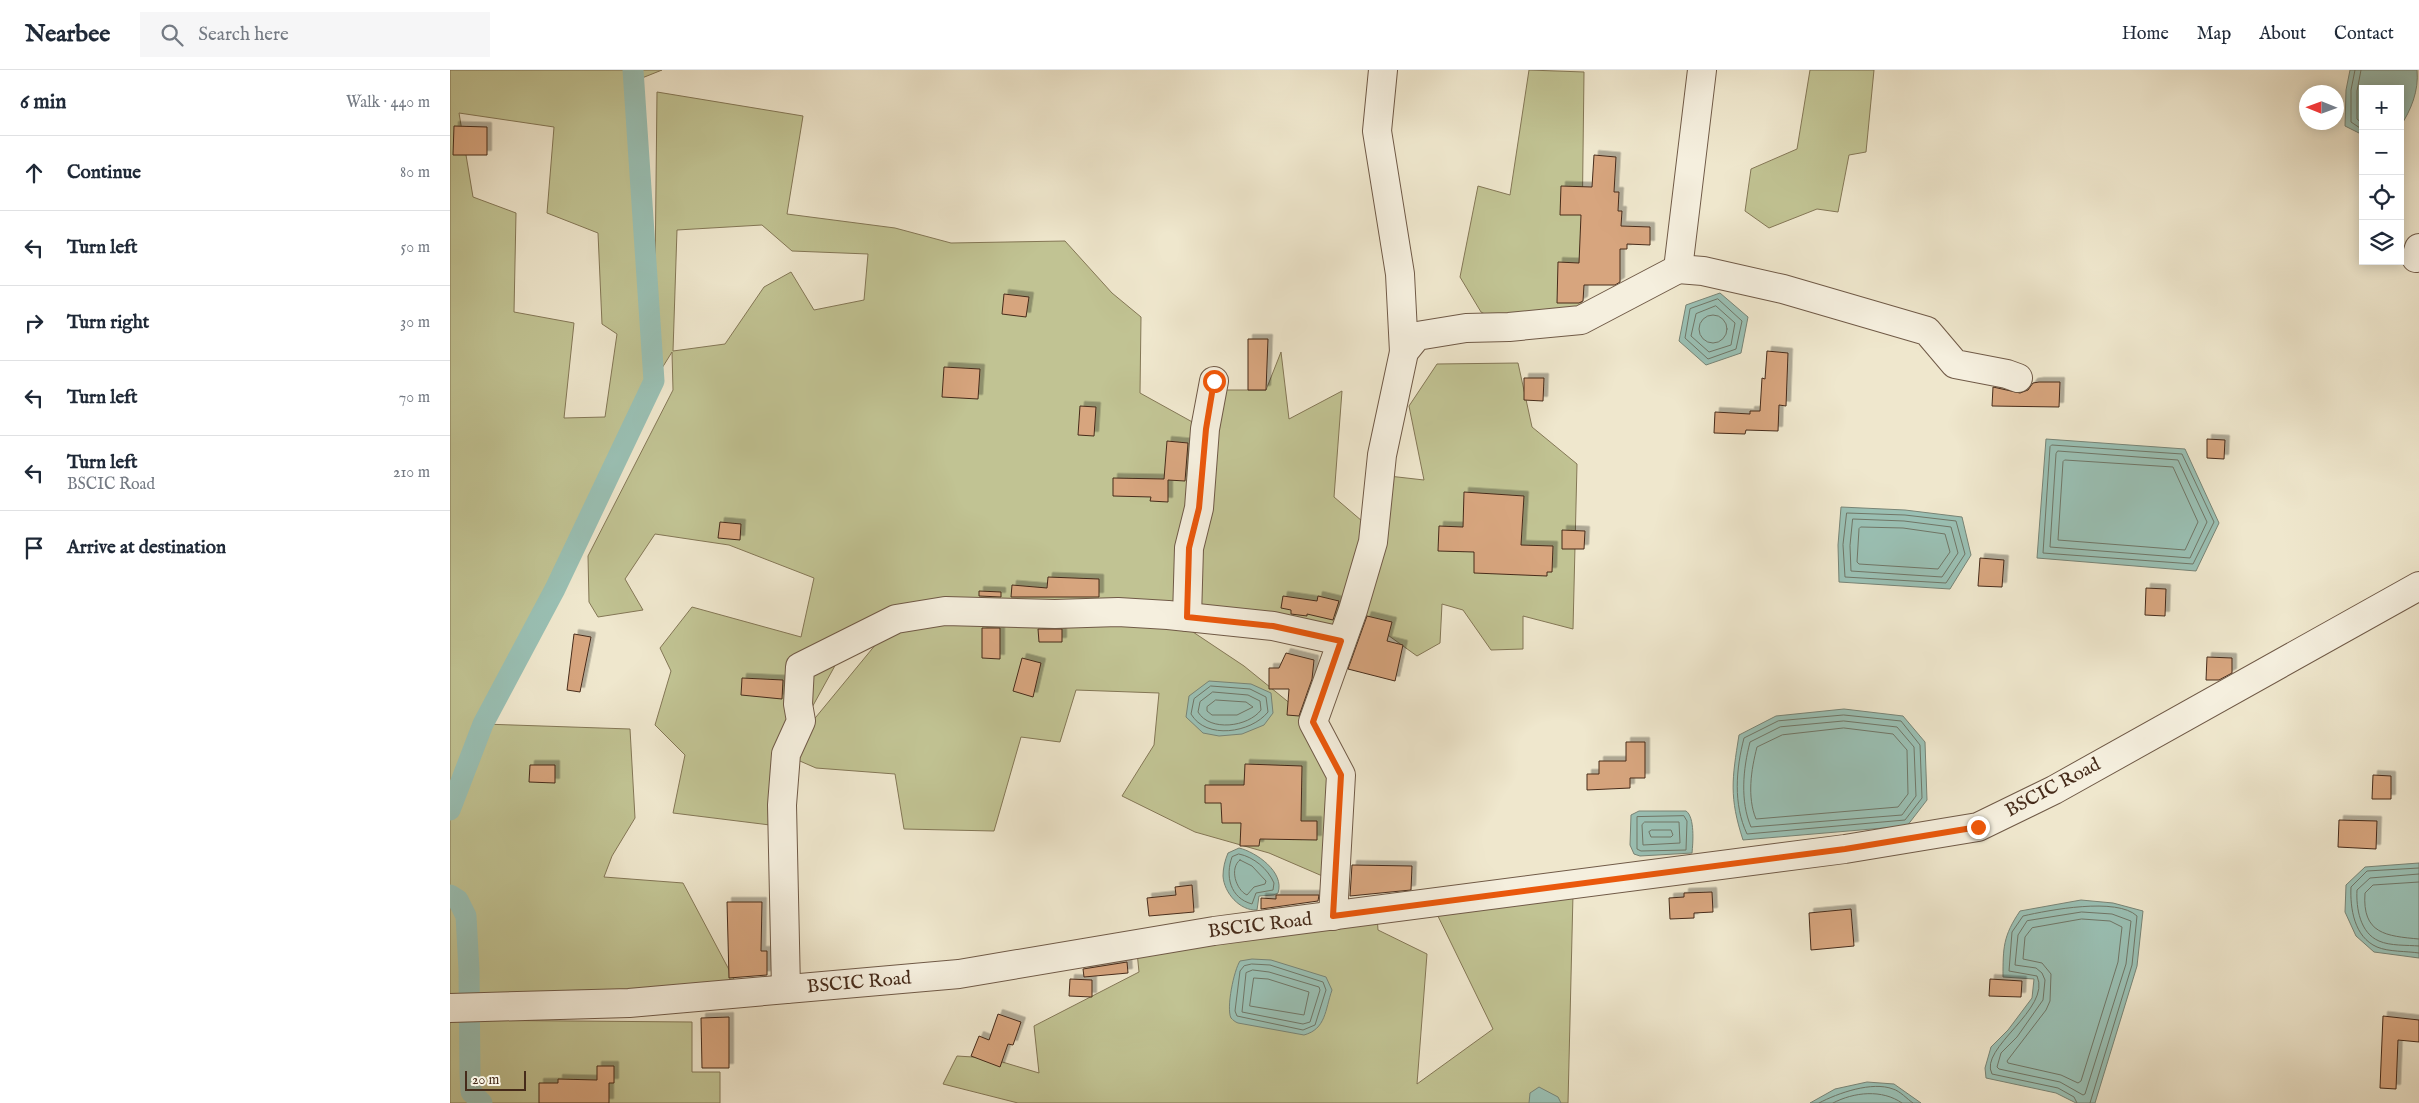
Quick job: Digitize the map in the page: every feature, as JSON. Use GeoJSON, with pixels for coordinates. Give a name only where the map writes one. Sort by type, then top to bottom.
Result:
{"type":"FeatureCollection","features":[{"type":"Feature","properties":{"kind":"street"},"geometry":{"type":"LineString","coordinates":[[1333,916],[1341,775],[1313,722],[1353,610],[1373,542],[1382,455],[1404,352],[1400,274],[1377,131],[1383,70]]}},
{"type":"Feature","properties":{"kind":"street"},"geometry":{"type":"LineString","coordinates":[[1678,269],[1702,70]]}},
{"type":"Feature","properties":{"kind":"street"},"geometry":{"type":"LineString","coordinates":[[1404,352],[1416,336],[1466,328],[1510,327],[1581,320],[1678,269],[1704,271],[1783,289],[1927,331],[1955,364],[2007,374],[2018,378]]}},
{"type":"Feature","properties":{"kind":"street"},"geometry":{"type":"LineString","coordinates":[[1187,617],[1189,548],[1199,508],[1206,429],[1214,381]]}},
{"type":"Feature","properties":{"kind":"street","name":"BSCIC Road"},"geometry":{"type":"LineString","coordinates":[[450,1008],[629,1003],[959,974],[1214,931],[1845,849],[1978,827],[2054,790],[2419,586]]}},
{"type":"Feature","properties":{"kind":"street"},"geometry":{"type":"LineString","coordinates":[[786,989],[782,805],[786,754],[801,721],[798,704],[800,667],[896,619],[945,611],[1055,614],[1118,612],[1187,617],[1273,626],[1341,641]]}},
{"type":"Feature","properties":{"kind":"green space"},"geometry":{"type":"Polygon","coordinates":[[[450,70],[662,70],[637,80],[654,371],[657,92],[803,116],[787,214],[895,228],[951,243],[1065,241],[1112,293],[1141,317],[1140,393],[1205,429],[1223,390],[1266,390],[1281,352],[1289,419],[1342,391],[1334,497],[1362,521],[1380,475],[1424,480],[1409,406],[1437,364],[1518,363],[1532,427],[1577,464],[1573,629],[1523,616],[1523,649],[1491,650],[1463,610],[1442,604],[1440,643],[1417,656],[1353,610],[1341,641],[1169,616],[1244,666],[1313,722],[1341,775],[1327,878],[1269,853],[1195,832],[1122,796],[1154,745],[1159,693],[1076,690],[1060,742],[1021,737],[994,831],[904,829],[895,774],[816,768],[786,755],[778,826],[673,813],[685,755],[655,725],[671,671],[660,648],[692,607],[801,637],[814,578],[729,545],[655,534],[625,579],[643,610],[598,617],[589,602],[588,556],[673,390],[672,352],[654,381],[555,589],[483,724],[630,729],[635,818],[612,856],[604,877],[683,883],[735,981],[450,1007],[450,70]],[[459,113],[473,197],[516,213],[514,312],[574,323],[564,418],[605,417],[617,334],[602,324],[598,233],[547,213],[554,127],[459,113]],[[762,225],[677,230],[673,351],[725,344],[764,287],[791,272],[814,310],[864,300],[868,254],[792,251],[762,225]],[[895,621],[848,642],[788,751],[895,621]]]}},
{"type":"Feature","properties":{"kind":"green space"},"geometry":{"type":"Polygon","coordinates":[[[1529,70],[1584,72],[1581,320],[1509,327],[1481,312],[1460,277],[1478,186],[1510,195],[1529,70]]]}},
{"type":"Feature","properties":{"kind":"green space"},"geometry":{"type":"Polygon","coordinates":[[[1810,70],[1874,70],[1866,152],[1849,155],[1838,212],[1817,209],[1769,228],[1745,211],[1751,169],[1797,149],[1810,70]]]}},
{"type":"Feature","properties":{"kind":"green space"},"geometry":{"type":"Polygon","coordinates":[[[1573,894],[1568,1103],[1018,1103],[943,1084],[957,1056],[989,1058],[1039,1073],[1034,1026],[1139,972],[1137,952],[1377,916],[1378,930],[1427,954],[1417,1084],[1493,1029],[1434,908],[1573,894]]]}},
{"type":"Feature","properties":{"kind":"green space"},"geometry":{"type":"Polygon","coordinates":[[[450,1020],[692,1022],[692,1072],[720,1072],[720,1103],[450,1103],[450,1020]]]}},
{"type":"Feature","properties":{"kind":"water"},"geometry":{"type":"Polygon","coordinates":[[[2350,70],[2417,70],[2417,85],[2408,114],[2404,120],[2404,85],[2359,85],[2359,133],[2345,126],[2346,90],[2350,70]]]}},
{"type":"Feature","properties":{"kind":"water"},"geometry":{"type":"Polygon","coordinates":[[[1720,293],[1748,317],[1741,353],[1706,365],[1679,341],[1686,305],[1720,293]]]}},
{"type":"Feature","properties":{"kind":"water"},"geometry":{"type":"Polygon","coordinates":[[[2046,439],[2185,449],[2219,523],[2196,571],[2037,558],[2046,439]]]}},
{"type":"Feature","properties":{"kind":"water"},"geometry":{"type":"Polygon","coordinates":[[[1841,507],[1905,510],[1962,517],[1971,555],[1950,589],[1839,582],[1838,545],[1841,507]]]}},
{"type":"Feature","properties":{"kind":"water"},"geometry":{"type":"Polygon","coordinates":[[[1209,681],[1251,684],[1271,693],[1273,713],[1264,725],[1242,734],[1219,736],[1203,733],[1186,717],[1189,696],[1209,681]]]}},
{"type":"Feature","properties":{"kind":"water"},"geometry":{"type":"Polygon","coordinates":[[[1844,709],[1903,716],[1925,742],[1927,800],[1907,826],[1743,840],[1735,812],[1733,788],[1739,735],[1776,716],[1844,709]]]}},
{"type":"Feature","properties":{"kind":"water"},"geometry":{"type":"Polygon","coordinates":[[[1639,811],[1686,811],[1692,824],[1692,853],[1640,856],[1634,854],[1630,845],[1631,815],[1639,811]]]}},
{"type":"Feature","properties":{"kind":"water"},"geometry":{"type":"Polygon","coordinates":[[[1239,848],[1261,858],[1268,864],[1277,878],[1279,885],[1278,893],[1259,896],[1257,910],[1245,908],[1239,904],[1226,889],[1223,876],[1225,861],[1228,853],[1239,848]]]}},
{"type":"Feature","properties":{"kind":"water"},"geometry":{"type":"Polygon","coordinates":[[[2419,863],[2419,958],[2374,952],[2356,936],[2345,912],[2346,885],[2365,867],[2419,863]]]}},
{"type":"Feature","properties":{"kind":"water"},"geometry":{"type":"Polygon","coordinates":[[[2081,900],[2113,903],[2143,911],[2137,966],[2095,1103],[2076,1103],[2056,1093],[1986,1078],[1985,1068],[1991,1047],[2008,1030],[2032,998],[2034,979],[2003,977],[2005,942],[2014,920],[2020,911],[2081,900]]]}},
{"type":"Feature","properties":{"kind":"water"},"geometry":{"type":"Polygon","coordinates":[[[1252,959],[1271,960],[1326,977],[1332,990],[1324,1018],[1317,1028],[1304,1035],[1238,1023],[1231,1018],[1229,1006],[1233,980],[1240,961],[1252,959]]]}},
{"type":"Feature","properties":{"kind":"water"},"geometry":{"type":"Polygon","coordinates":[[[1867,1082],[1894,1084],[1921,1103],[1810,1103],[1835,1089],[1867,1082]]]}},
{"type":"Feature","properties":{"kind":"water"},"geometry":{"type":"Polygon","coordinates":[[[1539,1087],[1558,1097],[1561,1103],[1529,1103],[1530,1093],[1539,1087]]]}},
{"type":"Feature","properties":{"kind":"building"},"geometry":{"type":"Polygon","coordinates":[[[454,126],[487,127],[487,155],[453,155],[454,126]]]}},
{"type":"Feature","properties":{"kind":"building"},"geometry":{"type":"Polygon","coordinates":[[[1594,155],[1616,157],[1614,192],[1619,192],[1618,211],[1622,211],[1621,226],[1650,227],[1650,245],[1627,244],[1627,249],[1620,249],[1620,282],[1615,285],[1584,285],[1583,301],[1579,303],[1557,303],[1558,262],[1579,263],[1581,215],[1560,215],[1561,186],[1592,187],[1594,155]]]}},
{"type":"Feature","properties":{"kind":"building"},"geometry":{"type":"Polygon","coordinates":[[[1004,294],[1029,297],[1026,317],[1002,314],[1004,294]]]}},
{"type":"Feature","properties":{"kind":"building"},"geometry":{"type":"Polygon","coordinates":[[[1248,339],[1268,339],[1266,390],[1248,390],[1248,339]]]}},
{"type":"Feature","properties":{"kind":"building"},"geometry":{"type":"Polygon","coordinates":[[[1767,351],[1788,353],[1786,406],[1779,405],[1778,431],[1746,430],[1745,434],[1714,433],[1715,412],[1750,414],[1750,411],[1760,411],[1762,378],[1765,379],[1767,351]]]}},
{"type":"Feature","properties":{"kind":"building"},"geometry":{"type":"Polygon","coordinates":[[[944,367],[980,369],[978,399],[942,397],[944,367]]]}},
{"type":"Feature","properties":{"kind":"building"},"geometry":{"type":"Polygon","coordinates":[[[1524,378],[1544,378],[1543,401],[1524,400],[1524,378]]]}},
{"type":"Feature","properties":{"kind":"building"},"geometry":{"type":"Polygon","coordinates":[[[2060,382],[2059,407],[1992,406],[1993,387],[2020,393],[2028,390],[2033,383],[2060,382]]]}},
{"type":"Feature","properties":{"kind":"building"},"geometry":{"type":"Polygon","coordinates":[[[1080,406],[1096,407],[1094,436],[1078,435],[1080,406]]]}},
{"type":"Feature","properties":{"kind":"building"},"geometry":{"type":"Polygon","coordinates":[[[2207,439],[2225,440],[2224,459],[2207,458],[2207,439]]]}},
{"type":"Feature","properties":{"kind":"building"},"geometry":{"type":"Polygon","coordinates":[[[1167,441],[1188,443],[1185,481],[1168,480],[1168,502],[1150,501],[1151,497],[1113,496],[1113,478],[1164,479],[1167,441]]]}},
{"type":"Feature","properties":{"kind":"building"},"geometry":{"type":"Polygon","coordinates":[[[1464,492],[1524,496],[1521,545],[1553,546],[1552,572],[1547,572],[1547,576],[1474,573],[1474,552],[1438,551],[1439,526],[1463,527],[1464,492]]]}},
{"type":"Feature","properties":{"kind":"building"},"geometry":{"type":"Polygon","coordinates":[[[720,522],[741,524],[740,540],[718,538],[720,522]]]}},
{"type":"Feature","properties":{"kind":"building"},"geometry":{"type":"Polygon","coordinates":[[[1562,530],[1585,531],[1584,549],[1562,549],[1562,530]]]}},
{"type":"Feature","properties":{"kind":"building"},"geometry":{"type":"Polygon","coordinates":[[[1980,558],[2004,560],[2002,587],[1978,586],[1980,558]]]}},
{"type":"Feature","properties":{"kind":"building"},"geometry":{"type":"Polygon","coordinates":[[[1048,577],[1099,579],[1099,597],[1011,597],[1012,585],[1047,588],[1048,577]]]}},
{"type":"Feature","properties":{"kind":"building"},"geometry":{"type":"Polygon","coordinates":[[[2146,588],[2166,589],[2165,616],[2145,615],[2146,588]]]}},
{"type":"Feature","properties":{"kind":"building"},"geometry":{"type":"Polygon","coordinates":[[[979,591],[1001,592],[1001,597],[979,596],[979,591]]]}},
{"type":"Feature","properties":{"kind":"building"},"geometry":{"type":"Polygon","coordinates":[[[1283,596],[1317,601],[1318,596],[1339,601],[1333,620],[1307,614],[1307,616],[1291,614],[1291,610],[1281,608],[1283,596]]]}},
{"type":"Feature","properties":{"kind":"building"},"geometry":{"type":"Polygon","coordinates":[[[1367,616],[1392,622],[1387,641],[1403,645],[1395,681],[1348,669],[1367,616]]]}},
{"type":"Feature","properties":{"kind":"building"},"geometry":{"type":"Polygon","coordinates":[[[982,628],[1000,628],[1000,659],[982,658],[982,628]]]}},
{"type":"Feature","properties":{"kind":"building"},"geometry":{"type":"Polygon","coordinates":[[[1038,629],[1062,629],[1062,642],[1039,642],[1038,629]]]}},
{"type":"Feature","properties":{"kind":"building"},"geometry":{"type":"Polygon","coordinates":[[[574,634],[591,637],[580,692],[567,690],[574,634]]]}},
{"type":"Feature","properties":{"kind":"building"},"geometry":{"type":"Polygon","coordinates":[[[1286,653],[1314,660],[1312,679],[1299,716],[1287,715],[1289,689],[1269,689],[1269,668],[1279,668],[1286,653]]]}},
{"type":"Feature","properties":{"kind":"building"},"geometry":{"type":"Polygon","coordinates":[[[2207,657],[2232,658],[2232,673],[2219,680],[2206,680],[2207,657]]]}},
{"type":"Feature","properties":{"kind":"building"},"geometry":{"type":"Polygon","coordinates":[[[1022,658],[1041,663],[1033,697],[1013,691],[1022,658]]]}},
{"type":"Feature","properties":{"kind":"building"},"geometry":{"type":"Polygon","coordinates":[[[742,678],[783,680],[782,699],[741,695],[742,678]]]}},
{"type":"Feature","properties":{"kind":"building"},"geometry":{"type":"Polygon","coordinates":[[[1626,742],[1645,742],[1645,778],[1630,778],[1630,788],[1587,790],[1587,774],[1599,774],[1599,761],[1626,761],[1626,742]]]}},
{"type":"Feature","properties":{"kind":"building"},"geometry":{"type":"Polygon","coordinates":[[[1245,764],[1302,766],[1301,821],[1317,821],[1317,840],[1260,839],[1259,846],[1240,846],[1241,823],[1222,823],[1221,803],[1205,803],[1205,785],[1244,785],[1245,764]]]}},
{"type":"Feature","properties":{"kind":"building"},"geometry":{"type":"Polygon","coordinates":[[[530,765],[555,765],[555,783],[529,782],[530,765]]]}},
{"type":"Feature","properties":{"kind":"building"},"geometry":{"type":"Polygon","coordinates":[[[2373,775],[2391,776],[2391,799],[2372,799],[2373,775]]]}},
{"type":"Feature","properties":{"kind":"building"},"geometry":{"type":"Polygon","coordinates":[[[2339,820],[2377,821],[2376,849],[2338,847],[2339,820]]]}},
{"type":"Feature","properties":{"kind":"building"},"geometry":{"type":"Polygon","coordinates":[[[1352,865],[1412,866],[1411,890],[1350,896],[1352,865]]]}},
{"type":"Feature","properties":{"kind":"building"},"geometry":{"type":"Polygon","coordinates":[[[1192,885],[1194,912],[1149,916],[1147,898],[1176,895],[1175,887],[1192,885]]]}},
{"type":"Feature","properties":{"kind":"building"},"geometry":{"type":"Polygon","coordinates":[[[1712,892],[1713,912],[1694,913],[1694,918],[1670,919],[1669,898],[1684,897],[1684,893],[1712,892]]]}},
{"type":"Feature","properties":{"kind":"building"},"geometry":{"type":"Polygon","coordinates":[[[1276,895],[1319,895],[1318,901],[1261,909],[1261,898],[1276,899],[1276,895]]]}},
{"type":"Feature","properties":{"kind":"building"},"geometry":{"type":"Polygon","coordinates":[[[727,902],[762,902],[761,951],[767,951],[767,975],[729,978],[727,902]]]}},
{"type":"Feature","properties":{"kind":"building"},"geometry":{"type":"Polygon","coordinates":[[[1851,909],[1854,946],[1811,950],[1809,913],[1851,909]]]}},
{"type":"Feature","properties":{"kind":"building"},"geometry":{"type":"Polygon","coordinates":[[[1127,962],[1128,973],[1084,977],[1083,969],[1127,962]]]}},
{"type":"Feature","properties":{"kind":"building"},"geometry":{"type":"Polygon","coordinates":[[[1070,979],[1092,980],[1092,997],[1069,996],[1070,979]]]}},
{"type":"Feature","properties":{"kind":"building"},"geometry":{"type":"Polygon","coordinates":[[[1990,979],[2022,981],[2021,997],[1989,996],[1990,979]]]}},
{"type":"Feature","properties":{"kind":"building"},"geometry":{"type":"Polygon","coordinates":[[[998,1014],[1021,1022],[1013,1045],[1008,1044],[1000,1067],[971,1056],[979,1036],[989,1040],[998,1014]]]}},
{"type":"Feature","properties":{"kind":"building"},"geometry":{"type":"Polygon","coordinates":[[[2383,1016],[2419,1020],[2419,1042],[2398,1040],[2396,1089],[2380,1088],[2383,1016]]]}},
{"type":"Feature","properties":{"kind":"building"},"geometry":{"type":"Polygon","coordinates":[[[729,1017],[729,1068],[702,1068],[701,1018],[729,1017]]]}},
{"type":"Feature","properties":{"kind":"building"},"geometry":{"type":"Polygon","coordinates":[[[597,1066],[614,1066],[614,1083],[609,1083],[609,1103],[539,1103],[539,1083],[558,1083],[558,1079],[597,1080],[597,1066]]]}},
{"type":"Feature","properties":{"kind":"waterway"},"geometry":{"type":"LineString","coordinates":[[450,810],[483,724],[555,589],[654,381],[633,70]]}},
{"type":"Feature","properties":{"kind":"waterway"},"geometry":{"type":"LineString","coordinates":[[450,895],[458,900],[466,916],[471,1092],[482,1103]]}},
{"type":"Feature","properties":{"kind":"route"},"geometry":{"type":"LineString","coordinates":[[1214,381],[1206,429],[1199,508],[1189,548],[1187,617],[1273,626],[1341,641],[1313,722],[1341,775],[1333,916],[1408,908],[1594,880],[1845,849],[1978,827]]}}]}
